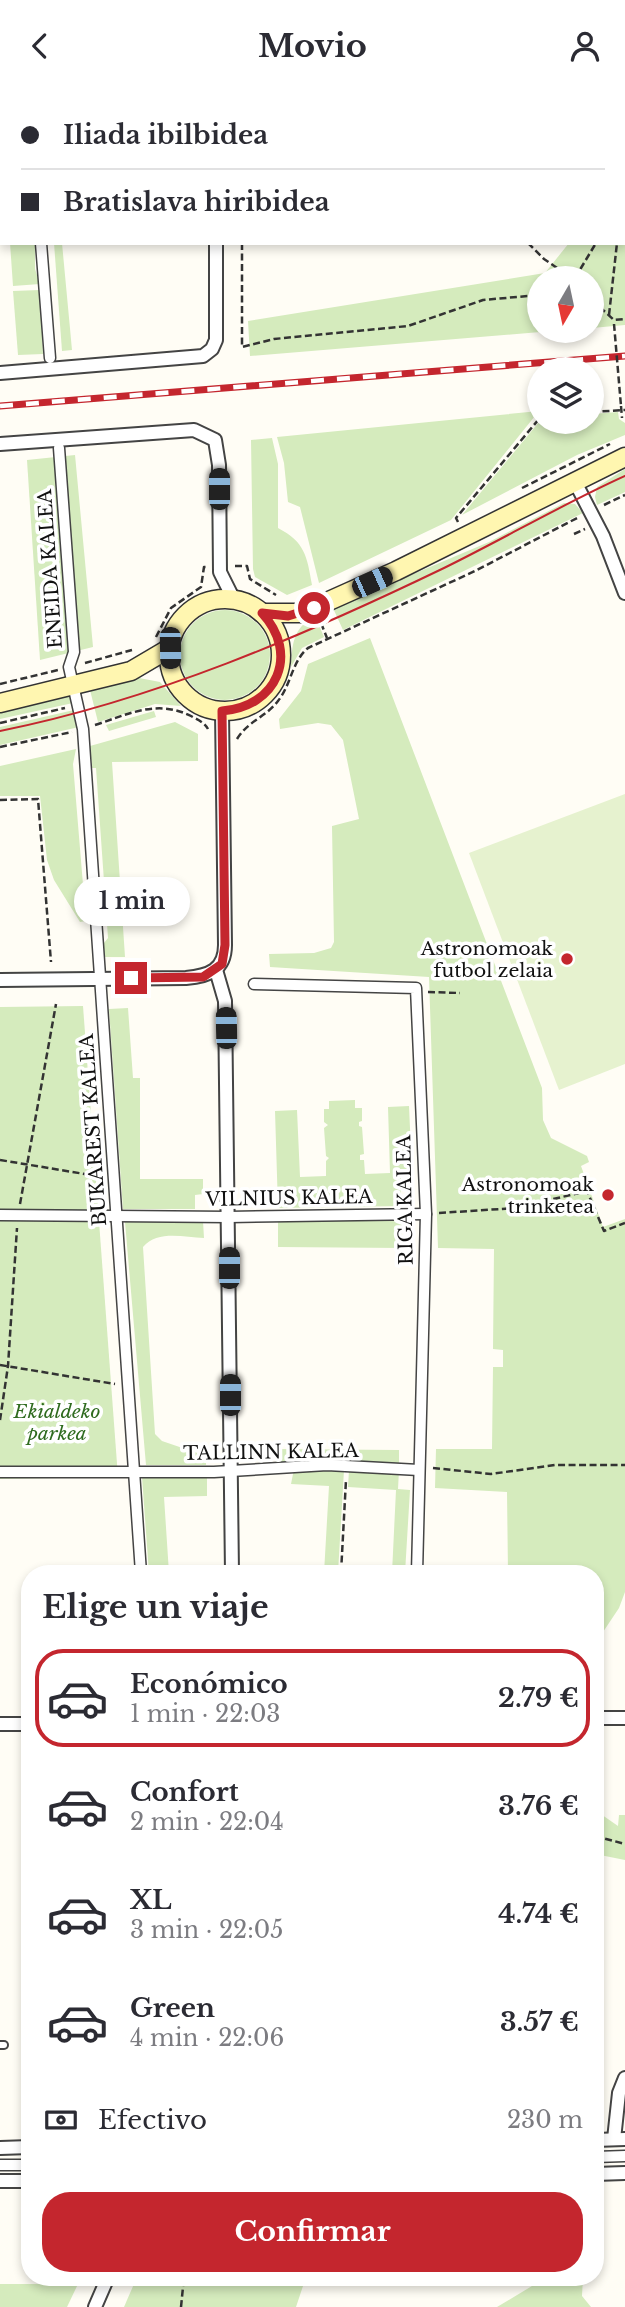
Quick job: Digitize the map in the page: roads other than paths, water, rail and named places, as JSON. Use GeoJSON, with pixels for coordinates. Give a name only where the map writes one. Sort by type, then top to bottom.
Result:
{"type":"FeatureCollection","features":[{"type":"Feature","properties":{"kind":"main road"},"geometry":{"type":"LineString","coordinates":[[180,687],[170,665],[170,648],[177,627],[192,610],[212,601],[234,600],[262,613],[288,616],[302,613],[442,549],[574,480],[620,449]]}},
{"type":"Feature","properties":{"kind":"main road"},"geometry":{"type":"LineString","coordinates":[[262,613],[275,631],[281,653]]}},
{"type":"Feature","properties":{"kind":"main road"},"geometry":{"type":"LineString","coordinates":[[131,671],[155,674],[180,687],[199,704],[222,711],[248,706],[269,690],[280,666],[285,639],[302,613]]}},
{"type":"Feature","properties":{"kind":"main road"},"geometry":{"type":"LineString","coordinates":[[0,703],[131,671],[170,648]]}},
{"type":"Feature","properties":{"kind":"street"},"geometry":{"type":"LineString","coordinates":[[41,245],[50,358]]}},
{"type":"Feature","properties":{"kind":"street"},"geometry":{"type":"LineString","coordinates":[[0,373],[203,356],[212,349],[216,340],[216,245]]}},
{"type":"Feature","properties":{"kind":"street"},"geometry":{"type":"LineString","coordinates":[[0,443],[194,430],[210,435],[215,440],[219,465],[220,572],[234,600]]}},
{"type":"Feature","properties":{"kind":"street","name":"ENEIDA KALEA"},"geometry":{"type":"LineString","coordinates":[[59,448],[74,652],[69,667],[74,686]]}},
{"type":"Feature","properties":{"kind":"street"},"geometry":{"type":"LineString","coordinates":[[574,480],[591,511],[625,593]]}},
{"type":"Feature","properties":{"kind":"street","name":"BUKAREST KALEA"},"geometry":{"type":"LineString","coordinates":[[74,686],[83,729],[142,1565]]}},
{"type":"Feature","properties":{"kind":"street"},"geometry":{"type":"LineString","coordinates":[[0,980],[203,977],[216,970],[225,955],[222,711]]}},
{"type":"Feature","properties":{"kind":"street"},"geometry":{"type":"LineString","coordinates":[[216,970],[225,1001],[232,1565]]}},
{"type":"Feature","properties":{"kind":"street","name":"RIGA KALEA"},"geometry":{"type":"LineString","coordinates":[[254,984],[416,988],[426,1214],[417,1565]]}},
{"type":"Feature","properties":{"kind":"street","name":"VILNIUS KALEA"},"geometry":{"type":"LineString","coordinates":[[0,1215],[229,1217],[426,1214]]}},
{"type":"Feature","properties":{"kind":"street","name":"TALLINN KALEA"},"geometry":{"type":"LineString","coordinates":[[0,1472],[231,1471],[346,1466],[419,1470]]}},
{"type":"Feature","properties":{"kind":"street"},"geometry":{"type":"LineString","coordinates":[[604,1718],[625,1718]]}},
{"type":"Feature","properties":{"kind":"street"},"geometry":{"type":"LineString","coordinates":[[0,1724],[21,1724]]}},
{"type":"Feature","properties":{"kind":"street"},"geometry":{"type":"LineString","coordinates":[[619,2139],[619,2093],[625,2078]]}},
{"type":"Feature","properties":{"kind":"street"},"geometry":{"type":"LineString","coordinates":[[0,2148],[21,2147]]}},
{"type":"Feature","properties":{"kind":"street"},"geometry":{"type":"LineString","coordinates":[[604,2157],[625,2157]]}},
{"type":"Feature","properties":{"kind":"street"},"geometry":{"type":"LineString","coordinates":[[0,2165],[21,2165]]}},
{"type":"Feature","properties":{"kind":"street"},"geometry":{"type":"LineString","coordinates":[[604,2174],[625,2173]]}},
{"type":"Feature","properties":{"kind":"street"},"geometry":{"type":"LineString","coordinates":[[0,2181],[21,2181]]}},
{"type":"Feature","properties":{"kind":"street"},"geometry":{"type":"LineString","coordinates":[[95,2307],[104,2286]]}},
{"type":"Feature","properties":{"kind":"tram line"},"geometry":{"type":"LineString","coordinates":[[0,731],[115,702],[171,684],[282,641],[444,568],[625,476]]}},
{"type":"Feature","properties":{"kind":"railway"},"geometry":{"type":"LineString","coordinates":[[0,406],[625,356]]}},
{"type":"Feature","properties":{"kind":"place","name":"Astronomoak futbol zelaia"},"geometry":{"type":"Point","coordinates":[567,959]}},
{"type":"Feature","properties":{"kind":"place","name":"Astronomoak trinketea"},"geometry":{"type":"Point","coordinates":[608,1195]}},
{"type":"Feature","properties":{"kind":"park label","name":"Ekialdeko parkea"},"geometry":{"type":"Point","coordinates":[57,1422]}}]}
